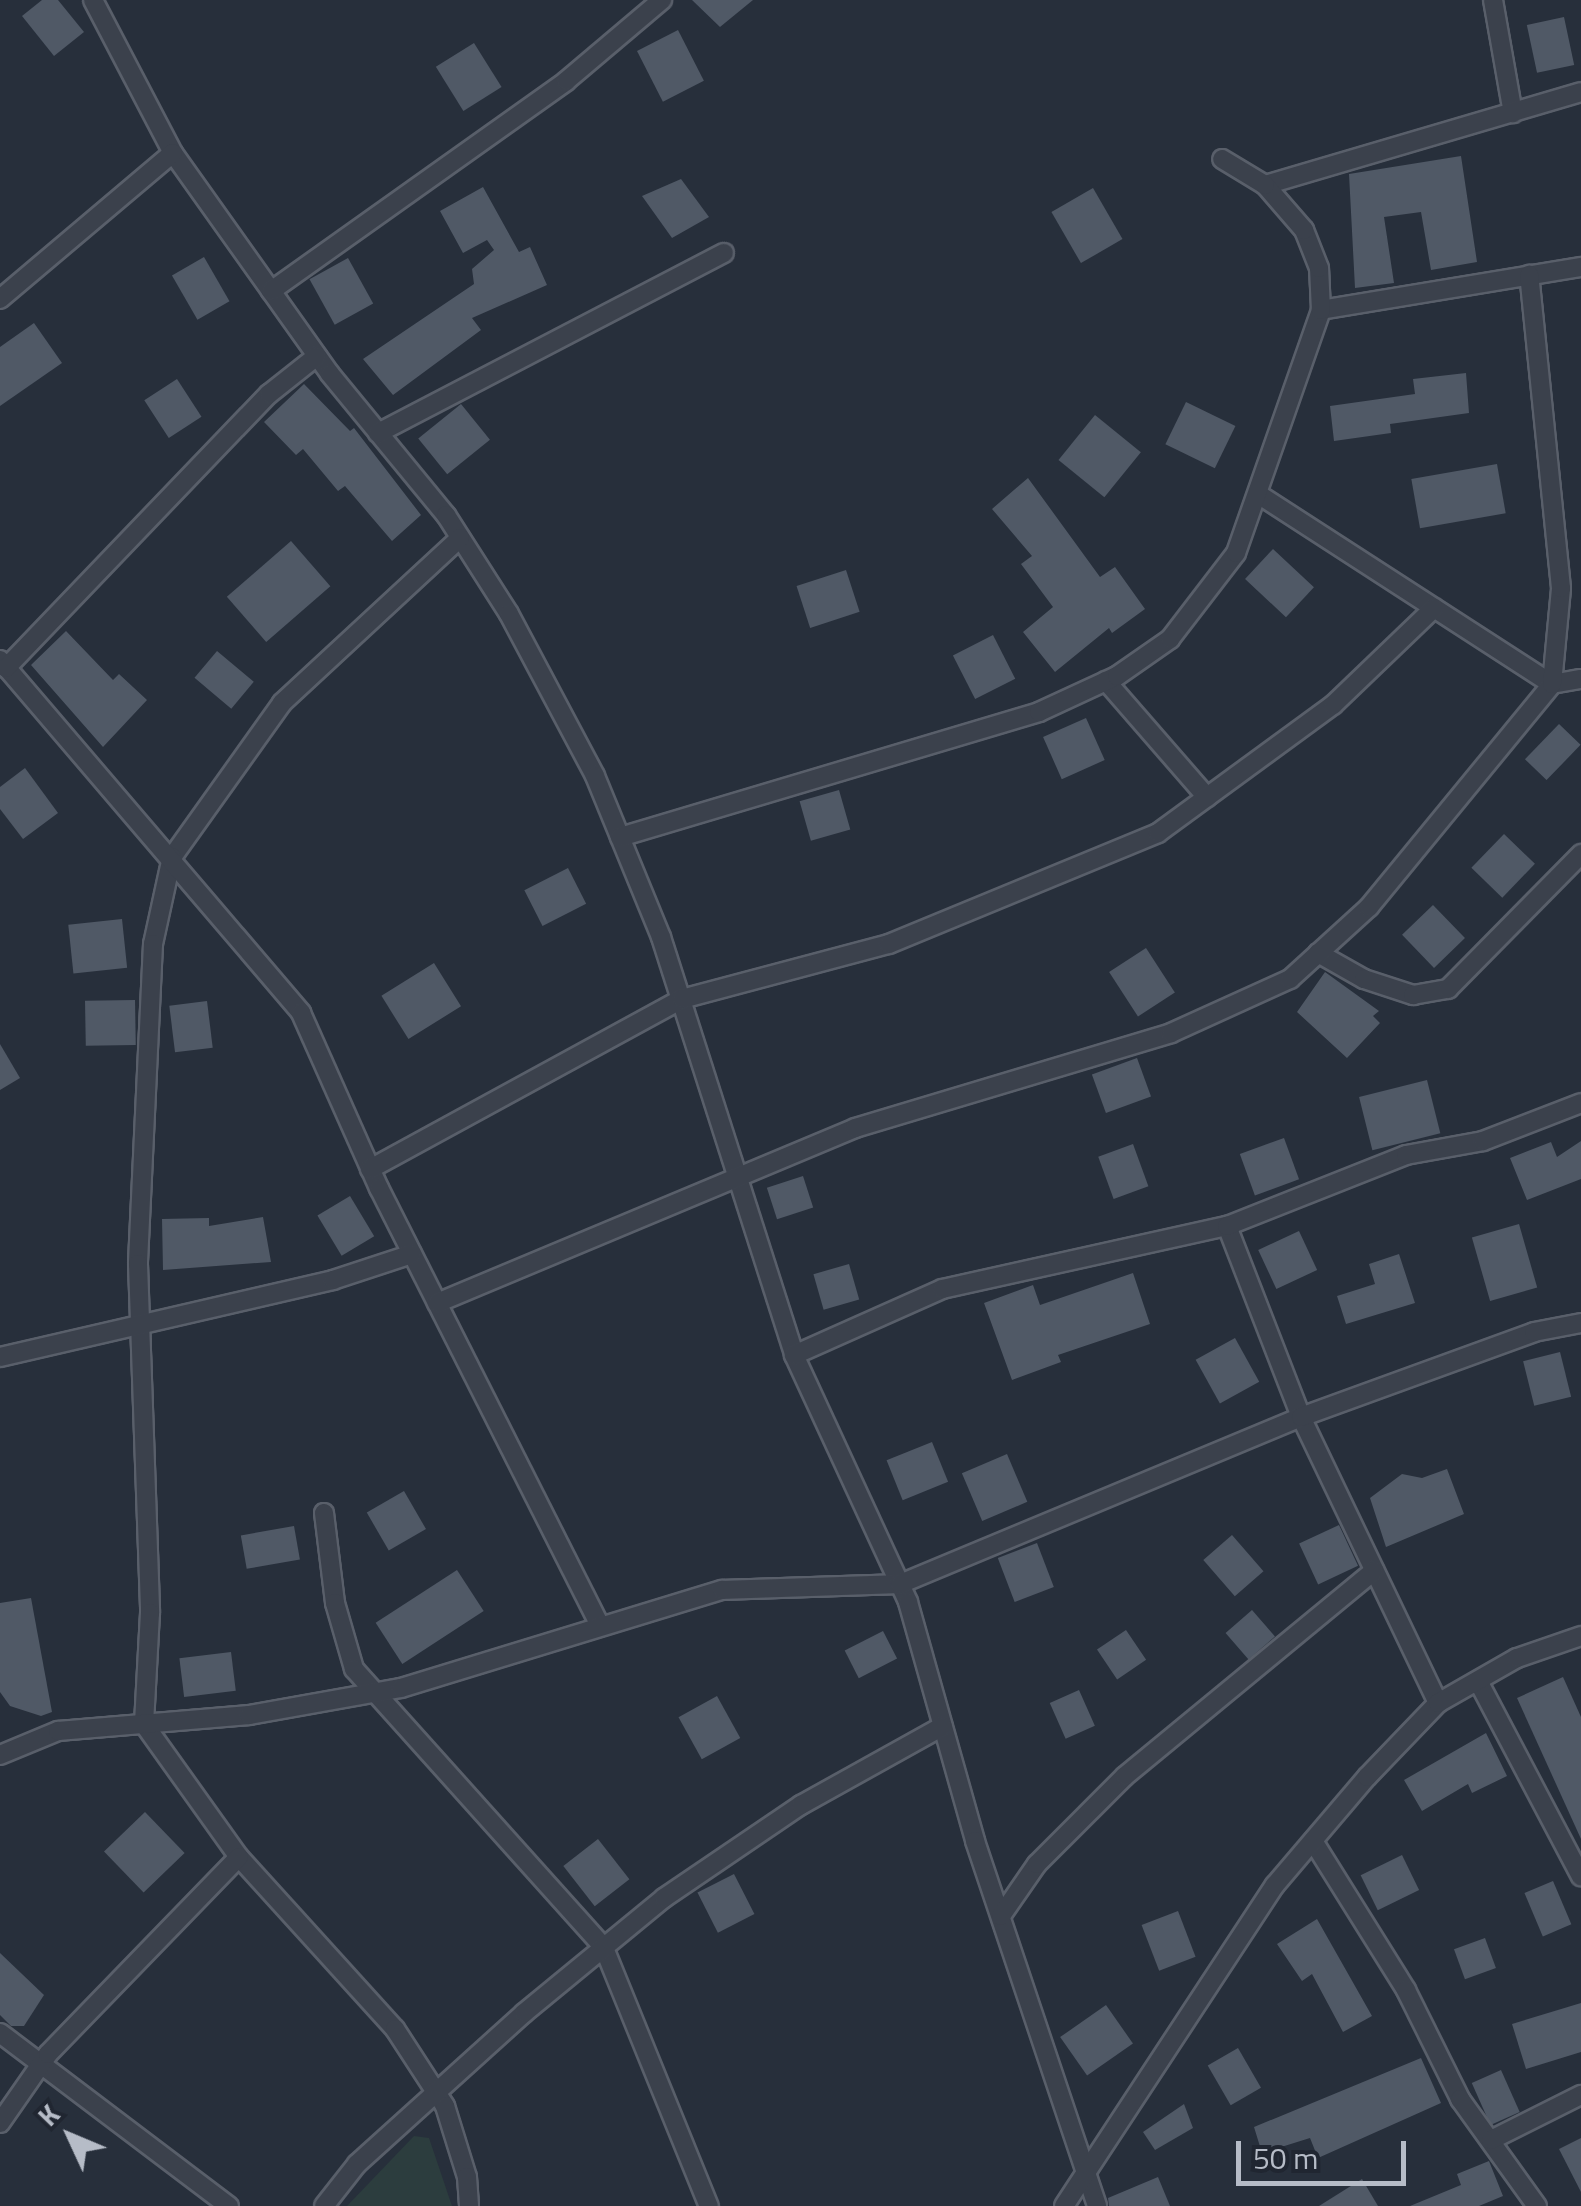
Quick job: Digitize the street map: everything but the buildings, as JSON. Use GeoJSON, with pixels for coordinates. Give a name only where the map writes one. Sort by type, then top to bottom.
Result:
{"type":"FeatureCollection","features":[{"type":"Feature","properties":{"kind":"street"},"geometry":{"type":"LineString","coordinates":[[93,0],[172,153],[317,356],[460,538],[518,630],[620,837],[682,999],[794,1355],[900,1584],[1001,1916],[1097,2206]]}},
{"type":"Feature","properties":{"kind":"street"},"geometry":{"type":"LineString","coordinates":[[271,291],[566,81],[662,0]]}},
{"type":"Feature","properties":{"kind":"street"},"geometry":{"type":"LineString","coordinates":[[1493,0],[1512,113]]}},
{"type":"Feature","properties":{"kind":"street"},"geometry":{"type":"LineString","coordinates":[[1265,185],[1581,92]]}},
{"type":"Feature","properties":{"kind":"street"},"geometry":{"type":"LineString","coordinates":[[0,299],[172,153]]}},
{"type":"Feature","properties":{"kind":"street"},"geometry":{"type":"LineString","coordinates":[[620,837],[1039,712],[1106,681],[1170,639],[1236,553],[1321,310],[1319,268],[1304,230],[1265,185],[1222,159]]}},
{"type":"Feature","properties":{"kind":"street"},"geometry":{"type":"LineString","coordinates":[[378,432],[724,253]]}},
{"type":"Feature","properties":{"kind":"street"},"geometry":{"type":"LineString","coordinates":[[1321,310],[1581,267]]}},
{"type":"Feature","properties":{"kind":"street"},"geometry":{"type":"LineString","coordinates":[[437,1303],[855,1128],[1171,1033],[1290,979],[1369,908],[1552,684],[1561,588],[1529,275]]}},
{"type":"Feature","properties":{"kind":"street"},"geometry":{"type":"LineString","coordinates":[[317,356],[268,394],[3,664],[172,857],[301,1014],[370,1169],[599,1623]]}},
{"type":"Feature","properties":{"kind":"street"},"geometry":{"type":"LineString","coordinates":[[1258,494],[1552,684],[1581,679]]}},
{"type":"Feature","properties":{"kind":"street"},"geometry":{"type":"LineString","coordinates":[[460,538],[282,703],[172,857],[153,944],[140,1326],[150,1613],[144,1724],[239,1857],[395,2029],[436,2093],[467,2177],[468,2206]]}},
{"type":"Feature","properties":{"kind":"street"},"geometry":{"type":"LineString","coordinates":[[370,1169],[682,999],[889,944],[1158,833],[1333,704],[1434,608]]}},
{"type":"Feature","properties":{"kind":"street"},"geometry":{"type":"LineString","coordinates":[[1106,681],[1208,796]]}},
{"type":"Feature","properties":{"kind":"street"},"geometry":{"type":"LineString","coordinates":[[1318,953],[1364,979],[1414,995],[1448,990],[1581,854]]}},
{"type":"Feature","properties":{"kind":"street"},"geometry":{"type":"LineString","coordinates":[[794,1355],[942,1289],[1227,1226],[1406,1156],[1483,1141],[1581,1104]]}},
{"type":"Feature","properties":{"kind":"street"},"geometry":{"type":"LineString","coordinates":[[1227,1226],[1301,1417],[1438,1703]]}},
{"type":"Feature","properties":{"kind":"street"},"geometry":{"type":"LineString","coordinates":[[0,1356],[140,1326],[412,1254]]}},
{"type":"Feature","properties":{"kind":"street"},"geometry":{"type":"LineString","coordinates":[[3,1746],[58,1731],[249,1715],[370,1693],[722,1590],[900,1584],[1301,1417],[1534,1332],[1581,1323]]}},
{"type":"Feature","properties":{"kind":"street"},"geometry":{"type":"LineString","coordinates":[[324,1514],[335,1604],[354,1669],[370,1693],[604,1948],[709,2206]]}},
{"type":"Feature","properties":{"kind":"street"},"geometry":{"type":"LineString","coordinates":[[1001,1916],[1037,1864],[1125,1776],[1374,1570]]}},
{"type":"Feature","properties":{"kind":"street"},"geometry":{"type":"LineString","coordinates":[[1064,2206],[1276,1885],[1312,1841],[1438,1703],[1517,1658],[1581,1636]]}},
{"type":"Feature","properties":{"kind":"street"},"geometry":{"type":"LineString","coordinates":[[1478,1681],[1581,1876]]}},
{"type":"Feature","properties":{"kind":"street"},"geometry":{"type":"LineString","coordinates":[[324,2206],[357,2164],[604,1948],[801,1805],[943,1726]]}},
{"type":"Feature","properties":{"kind":"street"},"geometry":{"type":"LineString","coordinates":[[1312,1841],[1406,1990],[1460,2099],[1538,2206]]}},
{"type":"Feature","properties":{"kind":"street"},"geometry":{"type":"LineString","coordinates":[[0,2123],[40,2065],[239,1857]]}},
{"type":"Feature","properties":{"kind":"street"},"geometry":{"type":"LineString","coordinates":[[0,2033],[229,2206]]}},
{"type":"Feature","properties":{"kind":"street"},"geometry":{"type":"LineString","coordinates":[[1491,2140],[1581,2095]]}},
{"type":"Feature","properties":{"kind":"shaded area"},"geometry":{"type":"Polygon","coordinates":[[[414,2136],[429,2138],[452,2206],[347,2206],[414,2136]]]}}]}
